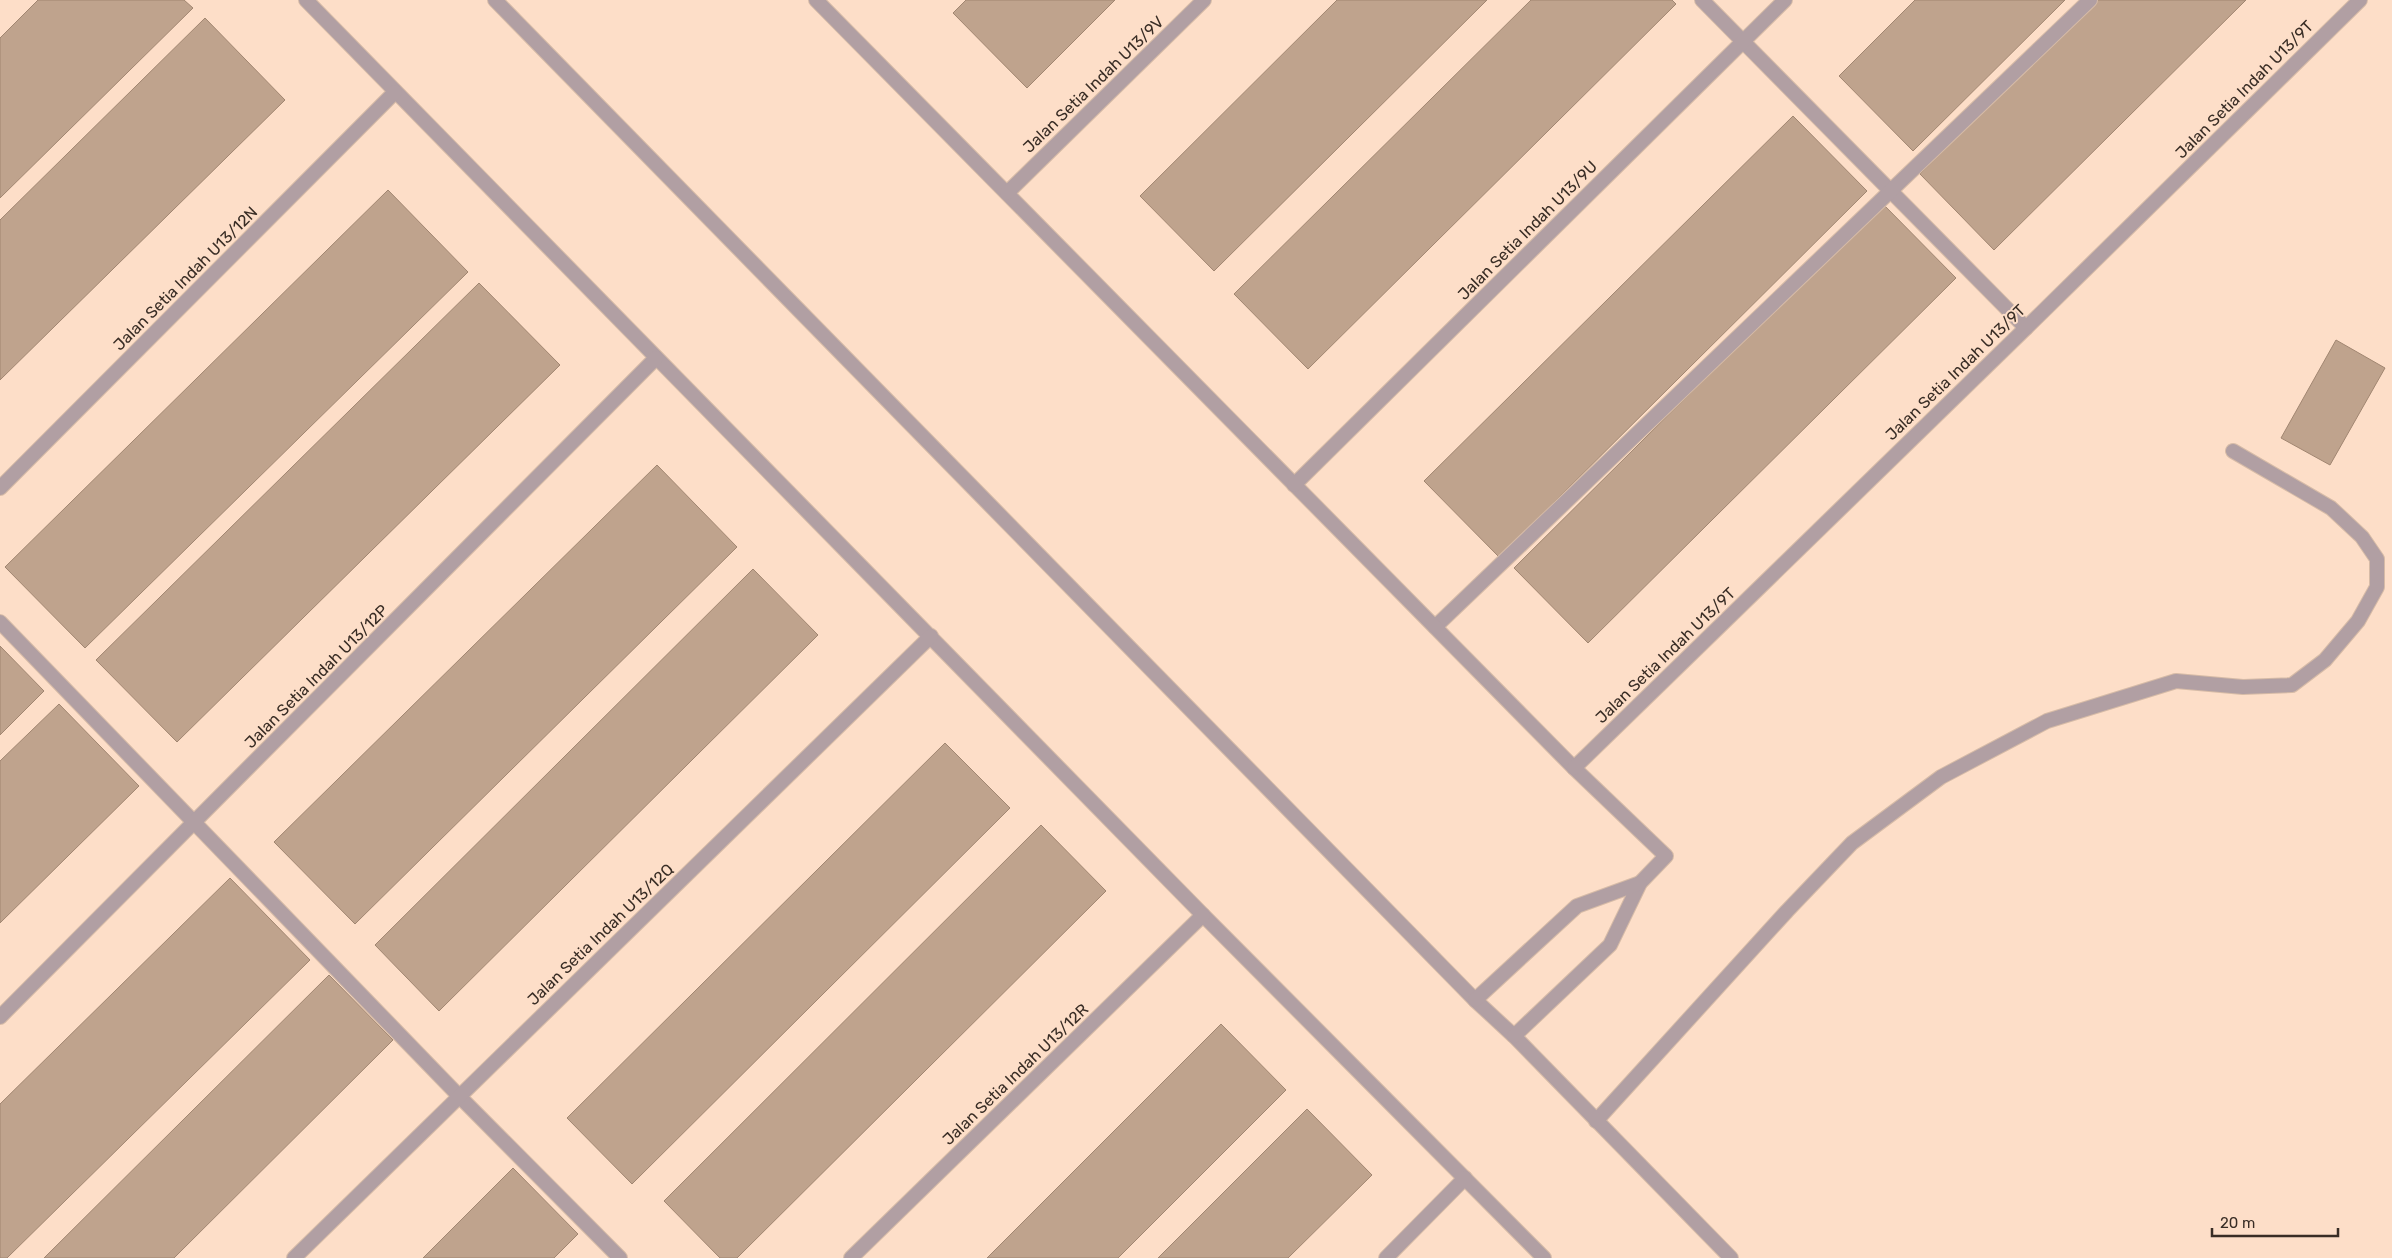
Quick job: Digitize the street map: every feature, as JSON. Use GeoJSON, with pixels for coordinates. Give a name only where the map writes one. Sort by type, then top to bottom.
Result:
{"type":"FeatureCollection","features":[{"type":"Feature","properties":{"kind":"street"},"geometry":{"type":"LineString","coordinates":[[306,0],[1203,915],[1544,1258]]}},
{"type":"Feature","properties":{"kind":"street"},"geometry":{"type":"LineString","coordinates":[[495,0],[1475,1000],[1514,1036],[1731,1258]]}},
{"type":"Feature","properties":{"kind":"street"},"geometry":{"type":"LineString","coordinates":[[816,0],[1574,768],[1666,856],[1640,883],[1610,945],[1514,1036]]}},
{"type":"Feature","properties":{"kind":"street","name":"Jalan Setia Indah U13/9V"},"geometry":{"type":"LineString","coordinates":[[1007,193],[1204,0]]}},
{"type":"Feature","properties":{"kind":"street"},"geometry":{"type":"LineString","coordinates":[[1702,0],[2026,328]]}},
{"type":"Feature","properties":{"kind":"street","name":"Jalan Setia Indah U13/9U"},"geometry":{"type":"LineString","coordinates":[[1294,485],[1785,0]]}},
{"type":"Feature","properties":{"kind":"street"},"geometry":{"type":"LineString","coordinates":[[1435,627],[2090,0]]}},
{"type":"Feature","properties":{"kind":"street","name":"Jalan Setia Indah U13/9T"},"geometry":{"type":"LineString","coordinates":[[1574,768],[2360,0]]}},
{"type":"Feature","properties":{"kind":"street","name":"Jalan Setia Indah U13/12N"},"geometry":{"type":"LineString","coordinates":[[0,488],[395,92]]}},
{"type":"Feature","properties":{"kind":"street","name":"Jalan Setia Indah U13/12P"},"geometry":{"type":"LineString","coordinates":[[0,1017],[656,358]]}},
{"type":"Feature","properties":{"kind":"street"},"geometry":{"type":"LineString","coordinates":[[1596,1121],[1787,911],[1852,843],[1941,777],[2047,721],[2176,681],[2243,687],[2292,685],[2325,660],[2358,621],[2376,587],[2377,558],[2362,537],[2331,508],[2233,451]]}},
{"type":"Feature","properties":{"kind":"street"},"geometry":{"type":"LineString","coordinates":[[0,622],[620,1258]]}},
{"type":"Feature","properties":{"kind":"street","name":"Jalan Setia Indah U13/12Q"},"geometry":{"type":"LineString","coordinates":[[294,1258],[931,636]]}},
{"type":"Feature","properties":{"kind":"street"},"geometry":{"type":"LineString","coordinates":[[1475,1000],[1577,906],[1640,883]]}},
{"type":"Feature","properties":{"kind":"street","name":"Jalan Setia Indah U13/12R"},"geometry":{"type":"LineString","coordinates":[[851,1258],[1203,915]]}},
{"type":"Feature","properties":{"kind":"street"},"geometry":{"type":"LineString","coordinates":[[1386,1258],[1465,1178]]}},
{"type":"Feature","properties":{"kind":"building"},"geometry":{"type":"Polygon","coordinates":[[[38,0],[184,0],[193,8],[0,198],[0,38],[38,0]]]}},
{"type":"Feature","properties":{"kind":"building"},"geometry":{"type":"Polygon","coordinates":[[[966,0],[1115,0],[1027,88],[953,13],[966,0]]]}},
{"type":"Feature","properties":{"kind":"building"},"geometry":{"type":"Polygon","coordinates":[[[1337,0],[1487,0],[1214,271],[1140,196],[1337,0]]]}},
{"type":"Feature","properties":{"kind":"building"},"geometry":{"type":"Polygon","coordinates":[[[1531,0],[1672,0],[1676,4],[1308,369],[1234,294],[1531,0]]]}},
{"type":"Feature","properties":{"kind":"building"},"geometry":{"type":"Polygon","coordinates":[[[1915,0],[2065,0],[1913,151],[1839,76],[1915,0]]]}},
{"type":"Feature","properties":{"kind":"building"},"geometry":{"type":"Polygon","coordinates":[[[2095,0],[2246,0],[1994,250],[1920,174],[2095,0]]]}},
{"type":"Feature","properties":{"kind":"building"},"geometry":{"type":"Polygon","coordinates":[[[205,18],[285,100],[0,380],[0,220],[205,18]]]}},
{"type":"Feature","properties":{"kind":"building"},"geometry":{"type":"Polygon","coordinates":[[[1793,116],[1867,191],[1499,557],[1424,481],[1793,116]]]}},
{"type":"Feature","properties":{"kind":"building"},"geometry":{"type":"Polygon","coordinates":[[[388,190],[468,272],[85,648],[5,567],[388,190]]]}},
{"type":"Feature","properties":{"kind":"building"},"geometry":{"type":"Polygon","coordinates":[[[1882,203],[1956,278],[1588,643],[1514,568],[1882,203]]]}},
{"type":"Feature","properties":{"kind":"building"},"geometry":{"type":"Polygon","coordinates":[[[479,283],[560,365],[177,742],[96,660],[479,283]]]}},
{"type":"Feature","properties":{"kind":"building"},"geometry":{"type":"Polygon","coordinates":[[[2336,340],[2385,368],[2330,465],[2281,438],[2336,340]]]}},
{"type":"Feature","properties":{"kind":"building"},"geometry":{"type":"Polygon","coordinates":[[[657,465],[737,547],[355,924],[274,842],[657,465]]]}},
{"type":"Feature","properties":{"kind":"building"},"geometry":{"type":"Polygon","coordinates":[[[753,569],[818,635],[439,1011],[375,945],[753,569]]]}},
{"type":"Feature","properties":{"kind":"building"},"geometry":{"type":"Polygon","coordinates":[[[0,646],[44,691],[0,735],[0,646]]]}},
{"type":"Feature","properties":{"kind":"building"},"geometry":{"type":"Polygon","coordinates":[[[59,704],[139,786],[0,923],[0,761],[59,704]]]}},
{"type":"Feature","properties":{"kind":"building"},"geometry":{"type":"Polygon","coordinates":[[[945,743],[1010,808],[632,1184],[567,1118],[945,743]]]}},
{"type":"Feature","properties":{"kind":"building"},"geometry":{"type":"Polygon","coordinates":[[[1041,825],[1106,891],[737,1258],[720,1258],[664,1201],[1041,825]]]}},
{"type":"Feature","properties":{"kind":"building"},"geometry":{"type":"Polygon","coordinates":[[[230,878],[310,960],[7,1258],[0,1258],[0,1104],[230,878]]]}},
{"type":"Feature","properties":{"kind":"building"},"geometry":{"type":"Polygon","coordinates":[[[329,975],[393,1040],[174,1258],[44,1258],[329,975]]]}},
{"type":"Feature","properties":{"kind":"building"},"geometry":{"type":"Polygon","coordinates":[[[1221,1024],[1286,1090],[1118,1258],[987,1258],[1221,1024]]]}},
{"type":"Feature","properties":{"kind":"building"},"geometry":{"type":"Polygon","coordinates":[[[1307,1109],[1372,1175],[1288,1258],[1158,1258],[1307,1109]]]}},
{"type":"Feature","properties":{"kind":"building"},"geometry":{"type":"Polygon","coordinates":[[[513,1168],[578,1234],[554,1258],[423,1258],[513,1168]]]}}]}
